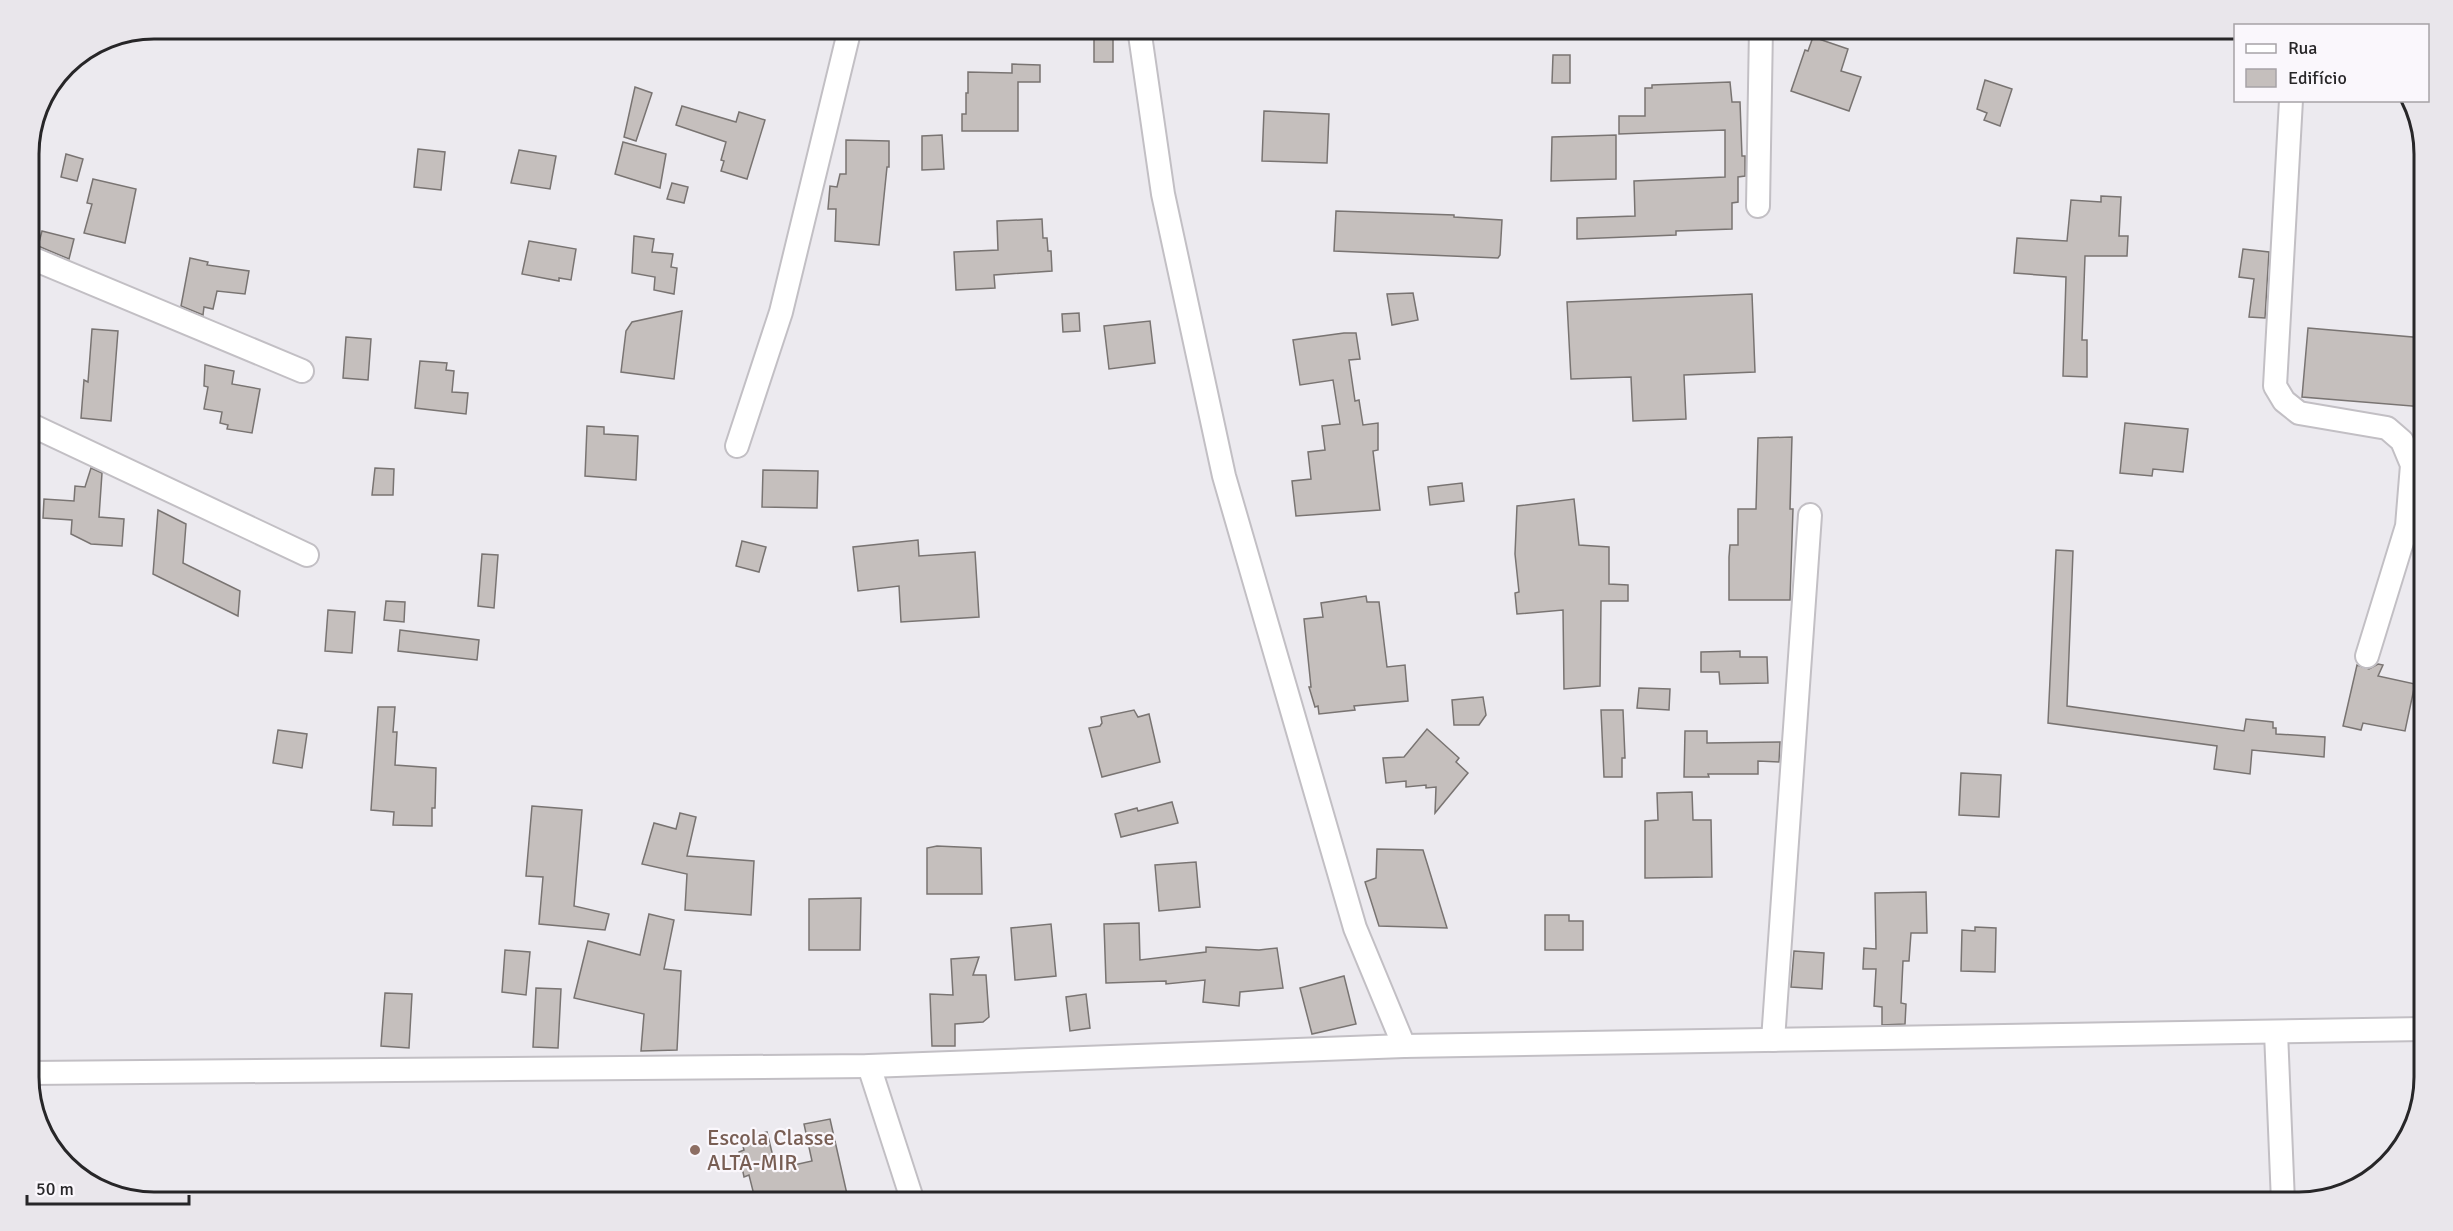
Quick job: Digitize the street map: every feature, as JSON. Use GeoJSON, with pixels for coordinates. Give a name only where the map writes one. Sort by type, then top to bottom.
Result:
{"type":"FeatureCollection","features":[{"type":"Feature","properties":{"kind":"street"},"geometry":{"type":"LineString","coordinates":[[737,446],[781,312],[847,39]]}},
{"type":"Feature","properties":{"kind":"street"},"geometry":{"type":"LineString","coordinates":[[1140,39],[1163,194],[1224,476],[1355,928],[1404,1047]]}},
{"type":"Feature","properties":{"kind":"street"},"geometry":{"type":"LineString","coordinates":[[1758,206],[1761,39]]}},
{"type":"Feature","properties":{"kind":"street"},"geometry":{"type":"LineString","coordinates":[[2291,102],[2275,386],[2284,401],[2299,413],[2387,428],[2402,441],[2412,465],[2407,526],[2367,656]]}},
{"type":"Feature","properties":{"kind":"street"},"geometry":{"type":"LineString","coordinates":[[39,261],[302,370]]}},
{"type":"Feature","properties":{"kind":"street"},"geometry":{"type":"LineString","coordinates":[[39,429],[307,555]]}},
{"type":"Feature","properties":{"kind":"street"},"geometry":{"type":"LineString","coordinates":[[1773,1040],[1810,515]]}},
{"type":"Feature","properties":{"kind":"street"},"geometry":{"type":"LineString","coordinates":[[39,1073],[869,1066],[1404,1047],[2414,1029]]}},
{"type":"Feature","properties":{"kind":"street"},"geometry":{"type":"LineString","coordinates":[[2276,1032],[2283,1192]]}},
{"type":"Feature","properties":{"kind":"street"},"geometry":{"type":"LineString","coordinates":[[869,1066],[909,1192]]}},
{"type":"Feature","properties":{"kind":"building"},"geometry":{"type":"Polygon","coordinates":[[[1094,39],[1113,39],[1113,62],[1094,62],[1094,39]]]}},
{"type":"Feature","properties":{"kind":"building"},"geometry":{"type":"Polygon","coordinates":[[[1812,39],[1848,49],[1841,71],[1861,77],[1849,111],[1791,91],[1805,50],[1808,51],[1812,39]]]}},
{"type":"Feature","properties":{"kind":"building"},"geometry":{"type":"Polygon","coordinates":[[[1553,55],[1570,55],[1570,83],[1552,83],[1553,55]]]}},
{"type":"Feature","properties":{"kind":"building"},"geometry":{"type":"Polygon","coordinates":[[[1012,64],[1040,65],[1040,82],[1018,82],[1018,131],[962,131],[962,114],[966,114],[968,72],[1012,73],[1012,64]]]}},
{"type":"Feature","properties":{"kind":"building"},"geometry":{"type":"Polygon","coordinates":[[[1985,80],[2012,89],[2000,126],[1984,120],[1987,113],[1977,109],[1985,80]]]}},
{"type":"Feature","properties":{"kind":"building"},"geometry":{"type":"Polygon","coordinates":[[[1730,82],[1732,102],[1740,102],[1742,156],[1745,156],[1745,176],[1738,177],[1738,202],[1732,203],[1732,229],[1676,231],[1676,235],[1577,239],[1577,218],[1635,216],[1634,181],[1725,177],[1725,130],[1619,134],[1619,116],[1645,116],[1645,88],[1652,88],[1652,85],[1730,82]]]}},
{"type":"Feature","properties":{"kind":"building"},"geometry":{"type":"Polygon","coordinates":[[[635,87],[652,93],[636,141],[624,137],[635,87]]]}},
{"type":"Feature","properties":{"kind":"building"},"geometry":{"type":"Polygon","coordinates":[[[682,106],[736,122],[739,112],[765,120],[747,179],[721,171],[724,161],[721,160],[726,142],[676,125],[682,106]]]}},
{"type":"Feature","properties":{"kind":"building"},"geometry":{"type":"Polygon","coordinates":[[[1264,111],[1329,114],[1327,163],[1262,161],[1264,111]]]}},
{"type":"Feature","properties":{"kind":"building"},"geometry":{"type":"Polygon","coordinates":[[[942,135],[944,169],[922,170],[922,136],[942,135]]]}},
{"type":"Feature","properties":{"kind":"building"},"geometry":{"type":"Polygon","coordinates":[[[1616,135],[1616,179],[1551,181],[1552,137],[1616,135]]]}},
{"type":"Feature","properties":{"kind":"building"},"geometry":{"type":"Polygon","coordinates":[[[846,140],[889,141],[889,167],[887,167],[879,245],[835,241],[836,209],[828,209],[830,186],[837,187],[840,174],[846,174],[846,140]]]}},
{"type":"Feature","properties":{"kind":"building"},"geometry":{"type":"Polygon","coordinates":[[[623,142],[666,154],[660,188],[615,174],[623,142]]]}},
{"type":"Feature","properties":{"kind":"building"},"geometry":{"type":"Polygon","coordinates":[[[418,149],[445,152],[441,190],[414,187],[418,149]]]}},
{"type":"Feature","properties":{"kind":"building"},"geometry":{"type":"Polygon","coordinates":[[[519,150],[556,156],[550,189],[511,183],[519,150]]]}},
{"type":"Feature","properties":{"kind":"building"},"geometry":{"type":"Polygon","coordinates":[[[66,154],[83,159],[77,181],[61,177],[66,154]]]}},
{"type":"Feature","properties":{"kind":"building"},"geometry":{"type":"Polygon","coordinates":[[[93,179],[136,189],[125,243],[84,233],[92,204],[87,203],[93,179]]]}},
{"type":"Feature","properties":{"kind":"building"},"geometry":{"type":"Polygon","coordinates":[[[672,183],[688,187],[684,203],[667,199],[672,183]]]}},
{"type":"Feature","properties":{"kind":"building"},"geometry":{"type":"Polygon","coordinates":[[[2101,196],[2121,197],[2119,236],[2128,236],[2127,256],[2085,256],[2082,340],[2087,340],[2087,377],[2063,376],[2066,277],[2014,273],[2017,238],[2067,241],[2071,200],[2101,202],[2101,196]]]}},
{"type":"Feature","properties":{"kind":"building"},"geometry":{"type":"Polygon","coordinates":[[[1336,211],[1454,215],[1454,217],[1502,220],[1500,255],[1498,258],[1334,251],[1336,211]]]}},
{"type":"Feature","properties":{"kind":"building"},"geometry":{"type":"Polygon","coordinates":[[[1042,219],[1043,238],[1047,238],[1048,251],[1051,251],[1052,271],[994,275],[995,288],[956,290],[954,252],[998,250],[997,221],[1042,219]]]}},
{"type":"Feature","properties":{"kind":"building"},"geometry":{"type":"Polygon","coordinates":[[[42,231],[74,239],[69,259],[39,246],[42,231]]]}},
{"type":"Feature","properties":{"kind":"building"},"geometry":{"type":"Polygon","coordinates":[[[634,236],[654,239],[652,252],[673,254],[671,267],[677,268],[674,294],[654,290],[655,277],[632,273],[634,236]]]}},
{"type":"Feature","properties":{"kind":"building"},"geometry":{"type":"Polygon","coordinates":[[[529,241],[576,249],[571,280],[559,278],[559,281],[522,274],[529,241]]]}},
{"type":"Feature","properties":{"kind":"building"},"geometry":{"type":"Polygon","coordinates":[[[2243,249],[2269,252],[2265,318],[2249,317],[2254,279],[2239,277],[2243,249]]]}},
{"type":"Feature","properties":{"kind":"building"},"geometry":{"type":"Polygon","coordinates":[[[190,258],[208,262],[207,265],[249,271],[245,294],[217,291],[213,309],[204,307],[203,315],[181,306],[190,258]]]}},
{"type":"Feature","properties":{"kind":"building"},"geometry":{"type":"Polygon","coordinates":[[[1413,293],[1418,320],[1392,325],[1387,294],[1413,293]]]}},
{"type":"Feature","properties":{"kind":"building"},"geometry":{"type":"Polygon","coordinates":[[[1752,294],[1755,372],[1684,375],[1686,419],[1633,421],[1631,377],[1571,379],[1567,302],[1752,294]]]}},
{"type":"Feature","properties":{"kind":"building"},"geometry":{"type":"Polygon","coordinates":[[[682,311],[674,379],[621,372],[626,331],[632,322],[682,311]]]}},
{"type":"Feature","properties":{"kind":"building"},"geometry":{"type":"Polygon","coordinates":[[[1079,313],[1080,331],[1063,332],[1062,314],[1079,313]]]}},
{"type":"Feature","properties":{"kind":"building"},"geometry":{"type":"Polygon","coordinates":[[[1150,321],[1155,363],[1109,369],[1104,326],[1150,321]]]}},
{"type":"Feature","properties":{"kind":"building"},"geometry":{"type":"Polygon","coordinates":[[[2308,328],[2414,337],[2414,406],[2302,397],[2308,328]]]}},
{"type":"Feature","properties":{"kind":"building"},"geometry":{"type":"Polygon","coordinates":[[[92,329],[118,331],[111,421],[81,418],[84,380],[88,382],[92,329]]]}},
{"type":"Feature","properties":{"kind":"building"},"geometry":{"type":"Polygon","coordinates":[[[1356,333],[1360,359],[1349,360],[1355,401],[1359,400],[1363,425],[1378,423],[1378,450],[1373,451],[1380,510],[1296,516],[1292,481],[1311,479],[1308,452],[1325,450],[1322,426],[1340,424],[1333,380],[1300,385],[1293,340],[1356,333]]]}},
{"type":"Feature","properties":{"kind":"building"},"geometry":{"type":"Polygon","coordinates":[[[346,337],[371,339],[368,380],[343,378],[346,337]]]}},
{"type":"Feature","properties":{"kind":"building"},"geometry":{"type":"Polygon","coordinates":[[[420,361],[447,363],[446,370],[454,371],[452,392],[468,393],[466,414],[415,408],[420,361]]]}},
{"type":"Feature","properties":{"kind":"building"},"geometry":{"type":"Polygon","coordinates":[[[205,365],[234,371],[232,384],[260,389],[252,433],[227,429],[228,425],[220,423],[222,412],[204,409],[208,387],[204,386],[205,365]]]}},
{"type":"Feature","properties":{"kind":"building"},"geometry":{"type":"Polygon","coordinates":[[[2125,423],[2188,429],[2183,472],[2153,469],[2152,476],[2120,473],[2125,423]]]}},
{"type":"Feature","properties":{"kind":"building"},"geometry":{"type":"Polygon","coordinates":[[[587,426],[604,427],[604,434],[638,436],[636,480],[585,476],[587,426]]]}},
{"type":"Feature","properties":{"kind":"building"},"geometry":{"type":"Polygon","coordinates":[[[1792,437],[1790,509],[1793,509],[1790,600],[1729,600],[1730,545],[1738,545],[1738,509],[1756,509],[1758,438],[1792,437]]]}},
{"type":"Feature","properties":{"kind":"building"},"geometry":{"type":"Polygon","coordinates":[[[91,468],[102,473],[99,517],[124,519],[122,546],[91,544],[71,534],[72,520],[43,518],[44,499],[74,501],[75,486],[85,487],[91,468]]]}},
{"type":"Feature","properties":{"kind":"building"},"geometry":{"type":"Polygon","coordinates":[[[375,468],[394,469],[393,495],[372,495],[375,468]]]}},
{"type":"Feature","properties":{"kind":"building"},"geometry":{"type":"Polygon","coordinates":[[[763,470],[818,471],[817,508],[762,507],[763,470]]]}},
{"type":"Feature","properties":{"kind":"building"},"geometry":{"type":"Polygon","coordinates":[[[1462,483],[1464,501],[1430,505],[1428,487],[1462,483]]]}},
{"type":"Feature","properties":{"kind":"building"},"geometry":{"type":"Polygon","coordinates":[[[1574,499],[1579,545],[1609,547],[1609,584],[1628,585],[1628,601],[1601,601],[1600,686],[1564,689],[1563,610],[1517,614],[1515,593],[1519,592],[1515,554],[1517,506],[1574,499]]]}},
{"type":"Feature","properties":{"kind":"building"},"geometry":{"type":"Polygon","coordinates":[[[158,510],[186,524],[183,563],[240,591],[238,616],[153,574],[158,510]]]}},
{"type":"Feature","properties":{"kind":"building"},"geometry":{"type":"Polygon","coordinates":[[[918,540],[919,556],[975,552],[979,617],[901,622],[899,586],[858,591],[853,547],[918,540]]]}},
{"type":"Feature","properties":{"kind":"building"},"geometry":{"type":"Polygon","coordinates":[[[742,541],[766,547],[759,572],[736,566],[742,541]]]}},
{"type":"Feature","properties":{"kind":"building"},"geometry":{"type":"Polygon","coordinates":[[[2056,550],[2073,551],[2067,706],[2244,731],[2246,719],[2273,722],[2276,734],[2325,737],[2324,757],[2252,750],[2250,774],[2214,769],[2217,746],[2048,723],[2056,550]]]}},
{"type":"Feature","properties":{"kind":"building"},"geometry":{"type":"Polygon","coordinates":[[[482,554],[498,555],[494,608],[478,606],[482,554]]]}},
{"type":"Feature","properties":{"kind":"building"},"geometry":{"type":"Polygon","coordinates":[[[1366,596],[1367,602],[1379,602],[1387,667],[1405,665],[1408,701],[1354,706],[1355,710],[1319,714],[1318,706],[1315,707],[1309,687],[1311,687],[1304,619],[1323,617],[1321,603],[1366,596]]]}},
{"type":"Feature","properties":{"kind":"building"},"geometry":{"type":"Polygon","coordinates":[[[386,601],[405,602],[404,622],[384,620],[386,601]]]}},
{"type":"Feature","properties":{"kind":"building"},"geometry":{"type":"Polygon","coordinates":[[[328,610],[355,612],[352,653],[325,651],[328,610]]]}},
{"type":"Feature","properties":{"kind":"building"},"geometry":{"type":"Polygon","coordinates":[[[400,630],[479,640],[477,660],[398,651],[400,630]]]}},
{"type":"Feature","properties":{"kind":"building"},"geometry":{"type":"Polygon","coordinates":[[[1740,651],[1740,657],[1767,657],[1768,683],[1720,684],[1719,672],[1701,672],[1701,652],[1740,651]]]}},
{"type":"Feature","properties":{"kind":"building"},"geometry":{"type":"Polygon","coordinates":[[[2378,664],[2383,665],[2378,676],[2414,684],[2405,731],[2363,723],[2361,730],[2343,726],[2357,665],[2369,669],[2378,664]]]}},
{"type":"Feature","properties":{"kind":"building"},"geometry":{"type":"Polygon","coordinates":[[[1639,688],[1670,689],[1669,710],[1637,708],[1639,688]]]}},
{"type":"Feature","properties":{"kind":"building"},"geometry":{"type":"Polygon","coordinates":[[[1483,697],[1486,715],[1479,725],[1454,725],[1452,700],[1483,697]]]}},
{"type":"Feature","properties":{"kind":"building"},"geometry":{"type":"Polygon","coordinates":[[[378,707],[395,707],[393,732],[397,732],[395,765],[436,768],[432,826],[393,825],[394,812],[371,810],[378,707]]]}},
{"type":"Feature","properties":{"kind":"building"},"geometry":{"type":"Polygon","coordinates":[[[1134,710],[1138,717],[1149,714],[1160,762],[1102,777],[1089,728],[1100,726],[1101,717],[1134,710]]]}},
{"type":"Feature","properties":{"kind":"building"},"geometry":{"type":"Polygon","coordinates":[[[1601,710],[1623,710],[1625,758],[1622,758],[1622,777],[1604,777],[1601,710]]]}},
{"type":"Feature","properties":{"kind":"building"},"geometry":{"type":"Polygon","coordinates":[[[1427,729],[1459,758],[1456,762],[1468,773],[1435,813],[1436,787],[1426,788],[1426,785],[1406,787],[1406,781],[1386,783],[1383,758],[1404,757],[1427,729]]]}},
{"type":"Feature","properties":{"kind":"building"},"geometry":{"type":"Polygon","coordinates":[[[278,730],[307,734],[302,768],[273,763],[278,730]]]}},
{"type":"Feature","properties":{"kind":"building"},"geometry":{"type":"Polygon","coordinates":[[[1685,731],[1707,731],[1707,743],[1780,742],[1779,762],[1758,761],[1758,774],[1708,774],[1709,777],[1684,777],[1685,731]]]}},
{"type":"Feature","properties":{"kind":"building"},"geometry":{"type":"Polygon","coordinates":[[[1961,773],[2001,775],[1999,817],[1959,815],[1961,773]]]}},
{"type":"Feature","properties":{"kind":"building"},"geometry":{"type":"Polygon","coordinates":[[[1692,792],[1693,820],[1711,820],[1712,877],[1645,878],[1645,821],[1658,820],[1657,793],[1692,792]]]}},
{"type":"Feature","properties":{"kind":"building"},"geometry":{"type":"Polygon","coordinates":[[[1172,802],[1178,823],[1121,837],[1115,814],[1137,808],[1138,811],[1172,802]]]}},
{"type":"Feature","properties":{"kind":"building"},"geometry":{"type":"Polygon","coordinates":[[[532,806],[582,810],[574,906],[609,914],[605,930],[539,924],[543,877],[526,876],[532,806]]]}},
{"type":"Feature","properties":{"kind":"building"},"geometry":{"type":"Polygon","coordinates":[[[680,813],[696,817],[687,856],[754,861],[751,915],[685,910],[687,874],[642,864],[654,823],[676,829],[680,813]]]}},
{"type":"Feature","properties":{"kind":"building"},"geometry":{"type":"Polygon","coordinates":[[[937,846],[981,848],[982,894],[927,894],[927,848],[937,846]]]}},
{"type":"Feature","properties":{"kind":"building"},"geometry":{"type":"Polygon","coordinates":[[[1377,849],[1423,850],[1447,928],[1379,926],[1365,882],[1376,878],[1377,849]]]}},
{"type":"Feature","properties":{"kind":"building"},"geometry":{"type":"Polygon","coordinates":[[[1196,862],[1200,907],[1159,911],[1155,865],[1196,862]]]}},
{"type":"Feature","properties":{"kind":"building"},"geometry":{"type":"Polygon","coordinates":[[[1926,892],[1927,933],[1911,933],[1909,961],[1903,961],[1901,1003],[1906,1004],[1905,1024],[1882,1025],[1882,1007],[1874,1006],[1876,969],[1863,969],[1864,948],[1876,949],[1875,893],[1926,892]]]}},
{"type":"Feature","properties":{"kind":"building"},"geometry":{"type":"Polygon","coordinates":[[[861,898],[860,950],[809,950],[809,899],[861,898]]]}},
{"type":"Feature","properties":{"kind":"building"},"geometry":{"type":"Polygon","coordinates":[[[649,914],[674,920],[664,969],[681,971],[677,1050],[641,1051],[644,1014],[574,998],[588,941],[640,955],[649,914]]]}},
{"type":"Feature","properties":{"kind":"building"},"geometry":{"type":"Polygon","coordinates":[[[1545,915],[1569,915],[1569,921],[1583,921],[1583,950],[1545,950],[1545,915]]]}},
{"type":"Feature","properties":{"kind":"building"},"geometry":{"type":"Polygon","coordinates":[[[1139,923],[1140,960],[1206,952],[1206,947],[1259,950],[1277,948],[1283,988],[1240,992],[1239,1006],[1203,1002],[1205,980],[1166,984],[1166,981],[1106,983],[1104,924],[1139,923]]]}},
{"type":"Feature","properties":{"kind":"building"},"geometry":{"type":"Polygon","coordinates":[[[1051,924],[1056,976],[1015,980],[1011,928],[1051,924]]]}},
{"type":"Feature","properties":{"kind":"building"},"geometry":{"type":"Polygon","coordinates":[[[1975,927],[1996,928],[1995,972],[1961,971],[1962,930],[1975,931],[1975,927]]]}},
{"type":"Feature","properties":{"kind":"building"},"geometry":{"type":"Polygon","coordinates":[[[505,950],[530,952],[526,995],[502,992],[505,950]]]}},
{"type":"Feature","properties":{"kind":"building"},"geometry":{"type":"Polygon","coordinates":[[[1794,951],[1824,953],[1822,989],[1791,987],[1794,951]]]}},
{"type":"Feature","properties":{"kind":"building"},"geometry":{"type":"Polygon","coordinates":[[[979,957],[973,975],[986,975],[989,1017],[983,1022],[955,1024],[955,1046],[932,1046],[930,994],[953,995],[951,959],[979,957]]]}},
{"type":"Feature","properties":{"kind":"building"},"geometry":{"type":"Polygon","coordinates":[[[1344,976],[1356,1024],[1312,1034],[1300,988],[1344,976]]]}},
{"type":"Feature","properties":{"kind":"building"},"geometry":{"type":"Polygon","coordinates":[[[536,988],[561,989],[558,1048],[533,1047],[536,988]]]}},
{"type":"Feature","properties":{"kind":"building"},"geometry":{"type":"Polygon","coordinates":[[[385,993],[412,994],[409,1048],[381,1046],[385,993]]]}},
{"type":"Feature","properties":{"kind":"building"},"geometry":{"type":"Polygon","coordinates":[[[1086,994],[1090,1028],[1070,1031],[1066,997],[1086,994]]]}},
{"type":"Feature","properties":{"kind":"building"},"geometry":{"type":"Polygon","coordinates":[[[830,1119],[847,1192],[753,1192],[749,1175],[744,1177],[739,1152],[744,1150],[741,1138],[767,1132],[776,1169],[812,1161],[804,1124],[830,1119]]]}},
{"type":"Feature","properties":{"kind":"place","name":"Escola Classe ALTA-MIR"},"geometry":{"type":"Point","coordinates":[695,1150]}}]}
